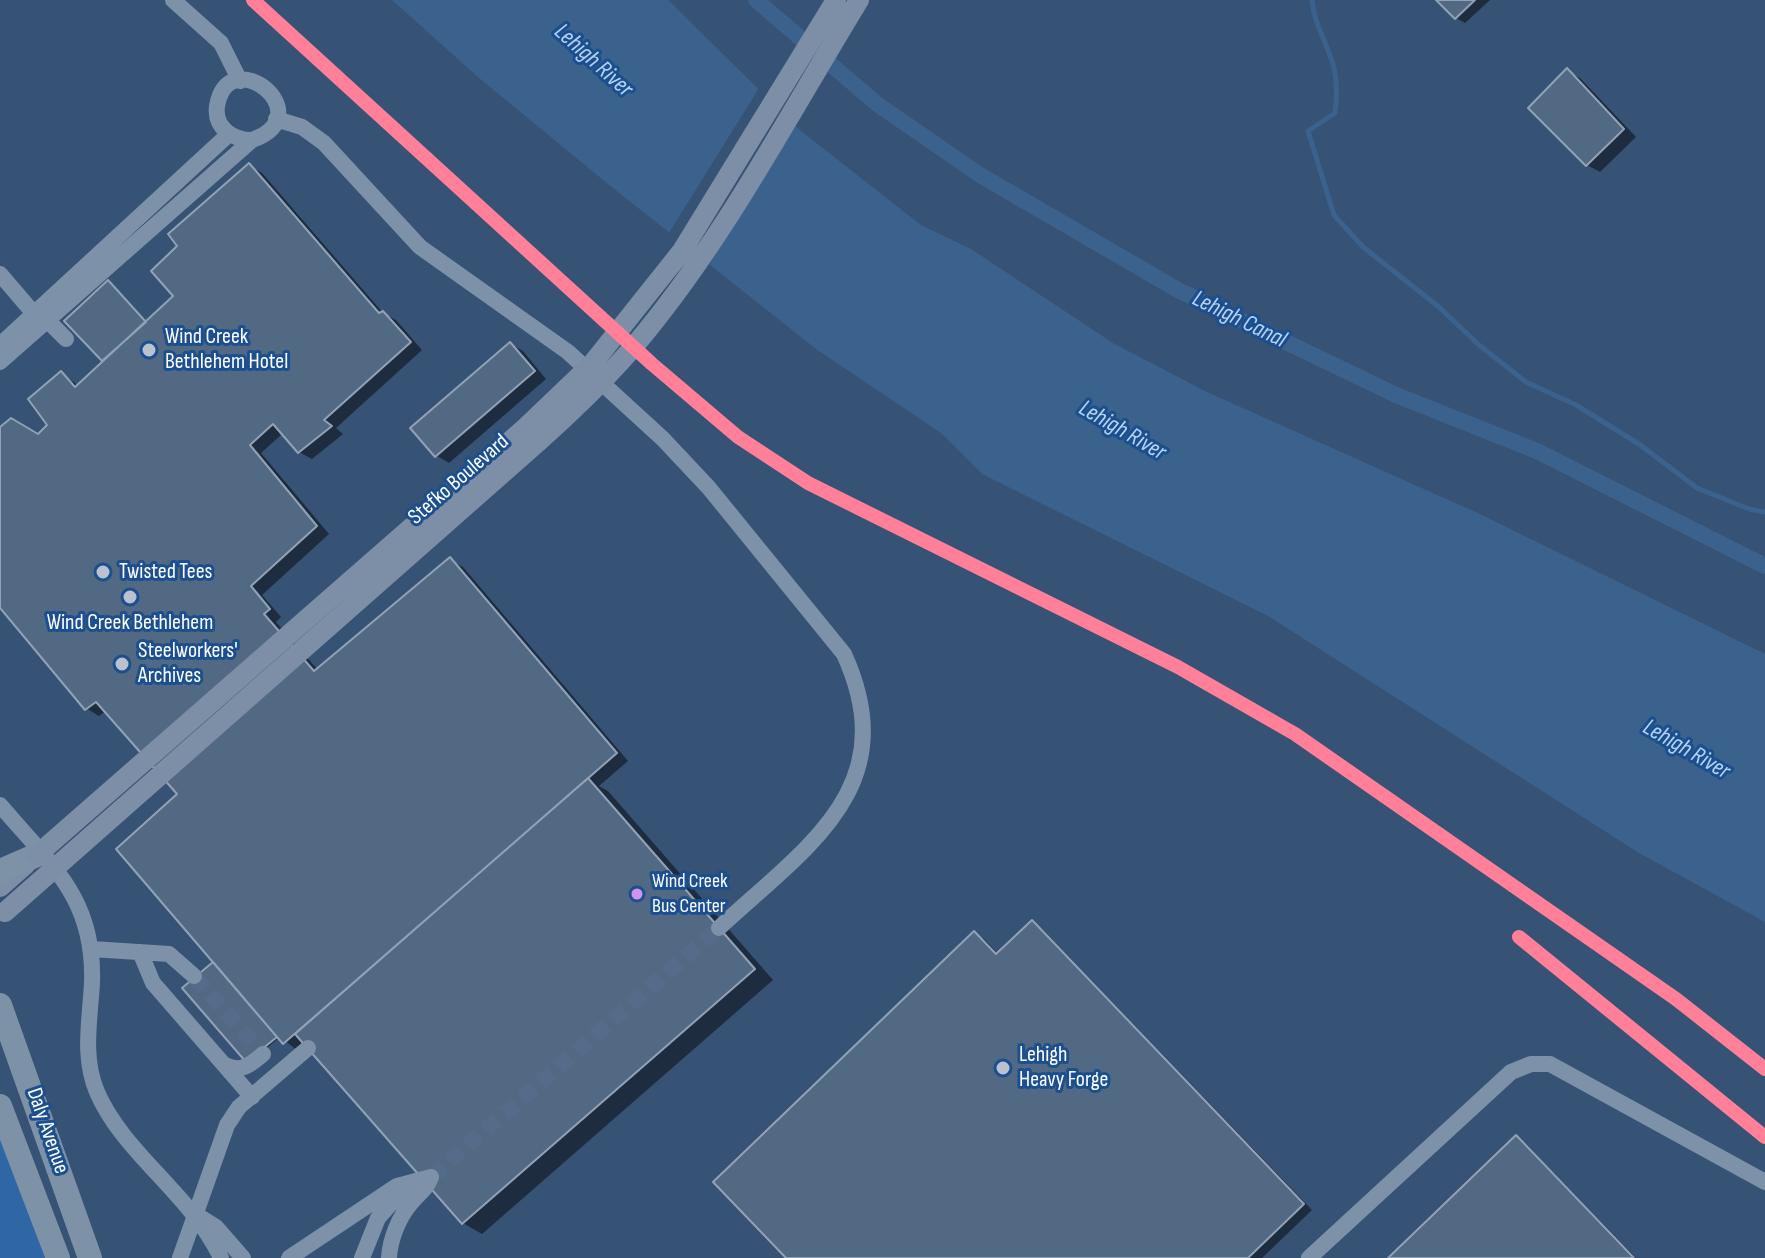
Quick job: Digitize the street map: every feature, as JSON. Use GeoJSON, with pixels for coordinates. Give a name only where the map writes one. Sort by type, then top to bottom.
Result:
{"type":"FeatureCollection","features":[{"type":"Feature","properties":{"kind":"highway"},"geometry":{"type":"LineString","coordinates":[[0,871],[37,855]]}},
{"type":"Feature","properties":{"kind":"highway","name":"Daly Avenue"},"geometry":{"type":"LineString","coordinates":[[0,1005],[90,1258]]}},
{"type":"Feature","properties":{"kind":"highway","name":"Daly Avenue"},"geometry":{"type":"LineString","coordinates":[[0,1106],[58,1258]]}},
{"type":"Feature","properties":{"kind":"main road","name":"Stefko Boulevard"},"geometry":{"type":"LineString","coordinates":[[0,887],[491,458],[592,364],[682,251],[836,0]]}},
{"type":"Feature","properties":{"kind":"main road","name":"Stefko Boulevard"},"geometry":{"type":"LineString","coordinates":[[2,914],[516,462],[608,376],[645,334],[698,263],[859,0]]}},
{"type":"Feature","properties":{"kind":"street"},"geometry":{"type":"LineString","coordinates":[[173,0],[221,43],[240,81]]}},
{"type":"Feature","properties":{"kind":"street"},"geometry":{"type":"LineString","coordinates":[[0,345],[41,316],[252,140],[269,131],[276,119],[276,103],[266,87],[258,82],[240,81],[229,86],[218,102],[219,122],[229,134],[242,140],[252,140]]}},
{"type":"Feature","properties":{"kind":"street"},"geometry":{"type":"LineString","coordinates":[[276,119],[302,127],[324,143],[420,247],[568,352],[652,429],[709,488],[844,654],[861,703],[865,733],[857,772],[849,792],[827,826],[719,928]]}},
{"type":"Feature","properties":{"kind":"street"},"geometry":{"type":"LineString","coordinates":[[0,362],[41,316],[229,134]]}},
{"type":"Feature","properties":{"kind":"street"},"geometry":{"type":"LineString","coordinates":[[0,274],[66,339]]}},
{"type":"Feature","properties":{"kind":"street"},"geometry":{"type":"LineString","coordinates":[[0,805],[69,886],[83,913],[92,949],[89,1057],[96,1091],[120,1129],[195,1214],[221,1258]]}},
{"type":"Feature","properties":{"kind":"street"},"geometry":{"type":"LineString","coordinates":[[92,949],[169,954],[194,976]]}},
{"type":"Feature","properties":{"kind":"street"},"geometry":{"type":"LineString","coordinates":[[140,952],[153,983],[252,1097]]}},
{"type":"Feature","properties":{"kind":"street"},"geometry":{"type":"LineString","coordinates":[[225,1065],[235,1070],[243,1068],[261,1052]]}},
{"type":"Feature","properties":{"kind":"street"},"geometry":{"type":"LineString","coordinates":[[180,1258],[227,1125],[239,1107],[304,1052],[282,1056],[261,1052]]}},
{"type":"Feature","properties":{"kind":"street"},"geometry":{"type":"LineString","coordinates":[[261,1052],[280,1073]]}},
{"type":"Feature","properties":{"kind":"street"},"geometry":{"type":"LineString","coordinates":[[1309,1258],[1511,1072],[1531,1064],[1550,1064],[1765,1182]]}},
{"type":"Feature","properties":{"kind":"street"},"geometry":{"type":"LineString","coordinates":[[289,1258],[397,1186],[424,1182]]}},
{"type":"Feature","properties":{"kind":"street"},"geometry":{"type":"LineString","coordinates":[[362,1258],[378,1218],[401,1192],[424,1182]]}},
{"type":"Feature","properties":{"kind":"street"},"geometry":{"type":"LineString","coordinates":[[389,1258],[401,1218],[424,1182]]}},
{"type":"Feature","properties":{"kind":"street"},"geometry":{"type":"LineString","coordinates":[[195,1214],[216,1227],[243,1258]]}},
{"type":"Feature","properties":{"kind":"shaded area"},"geometry":{"type":"Polygon","coordinates":[[[0,1137],[45,1258],[0,1258],[0,1137]]]}},
{"type":"Feature","properties":{"kind":"water","name":"Lehigh River"},"geometry":{"type":"Polygon","coordinates":[[[392,0],[668,0],[801,131],[921,225],[971,249],[1113,343],[1207,392],[1482,515],[1765,654],[1765,922],[1639,853],[1268,616],[982,474],[941,433],[816,349],[608,184],[479,78],[392,0]]]}},
{"type":"Feature","properties":{"kind":"pier"},"geometry":{"type":"Polygon","coordinates":[[[761,85],[798,122],[707,268],[667,236],[761,85]]]}},
{"type":"Feature","properties":{"kind":"building"},"geometry":{"type":"Polygon","coordinates":[[[1436,0],[1475,0],[1455,19],[1436,0]]]}},
{"type":"Feature","properties":{"kind":"building"},"geometry":{"type":"Polygon","coordinates":[[[1567,68],[1624,129],[1586,166],[1528,108],[1567,68]]]}},
{"type":"Feature","properties":{"kind":"building","name":"Wind Creek Bethlehem"},"geometry":{"type":"Polygon","coordinates":[[[249,163],[379,313],[383,311],[411,342],[324,420],[332,426],[298,453],[273,424],[250,445],[317,526],[251,586],[270,609],[264,614],[314,671],[450,557],[617,753],[283,1044],[116,849],[177,794],[96,702],[85,710],[0,608],[0,427],[11,418],[38,434],[47,425],[28,399],[61,371],[75,387],[173,296],[151,271],[177,246],[168,234],[249,163]]]}},
{"type":"Feature","properties":{"kind":"building"},"geometry":{"type":"Polygon","coordinates":[[[108,280],[146,322],[102,361],[64,321],[108,280]]]}},
{"type":"Feature","properties":{"kind":"building"},"geometry":{"type":"Polygon","coordinates":[[[510,342],[535,371],[435,457],[410,428],[510,342]]]}},
{"type":"Feature","properties":{"kind":"building"},"geometry":{"type":"Polygon","coordinates":[[[588,778],[755,969],[462,1224],[295,1034],[588,778]]]}},
{"type":"Feature","properties":{"kind":"building","name":"Lehigh Heavy Forge"},"geometry":{"type":"Polygon","coordinates":[[[1032,920],[1304,1204],[1248,1258],[786,1258],[713,1182],[974,931],[996,954],[1032,920]]]}},
{"type":"Feature","properties":{"kind":"building"},"geometry":{"type":"Polygon","coordinates":[[[213,962],[277,1037],[246,1062],[182,988],[213,962]]]}},
{"type":"Feature","properties":{"kind":"building"},"geometry":{"type":"Polygon","coordinates":[[[1516,1135],[1634,1258],[1388,1258],[1516,1135]]]}},
{"type":"Feature","properties":{"kind":"waterway","name":"Lehigh Canal"},"geometry":{"type":"LineString","coordinates":[[756,0],[877,104],[980,175],[1178,290],[1396,395],[1537,451],[1765,566]]}},
{"type":"Feature","properties":{"kind":"waterway"},"geometry":{"type":"LineString","coordinates":[[1312,0],[1315,18],[1334,68],[1336,96],[1335,113],[1308,131],[1334,215],[1363,247],[1526,382],[1576,405],[1639,444],[1697,488],[1749,509],[1765,512]]}},
{"type":"Feature","properties":{"kind":"tunnel"},"geometry":{"type":"LineString","coordinates":[[431,1177],[719,928]]}},
{"type":"Feature","properties":{"kind":"tunnel"},"geometry":{"type":"LineString","coordinates":[[194,976],[259,1049]]}},
{"type":"Feature","properties":{"kind":"transit line"},"geometry":{"type":"LineString","coordinates":[[253,0],[652,364],[738,437],[808,483],[1178,667],[1295,734],[1676,999],[1765,1069]]}},
{"type":"Feature","properties":{"kind":"transit line"},"geometry":{"type":"LineString","coordinates":[[1519,937],[1765,1137]]}},
{"type":"Feature","properties":{"kind":"place","name":"Wind Creek Bethlehem Hotel"},"geometry":{"type":"Point","coordinates":[149,350]}},
{"type":"Feature","properties":{"kind":"place","name":"Twisted Tees"},"geometry":{"type":"Point","coordinates":[103,572]}},
{"type":"Feature","properties":{"kind":"place","name":"Wind Creek Bethlehem"},"geometry":{"type":"Point","coordinates":[130,597]}},
{"type":"Feature","properties":{"kind":"place","name":"Steelworkers' Archives"},"geometry":{"type":"Point","coordinates":[122,664]}},
{"type":"Feature","properties":{"kind":"place","name":"Wind Creek Bus Center"},"geometry":{"type":"Point","coordinates":[637,894]}},
{"type":"Feature","properties":{"kind":"place","name":"Lehigh Heavy Forge"},"geometry":{"type":"Point","coordinates":[1003,1068]}}]}
